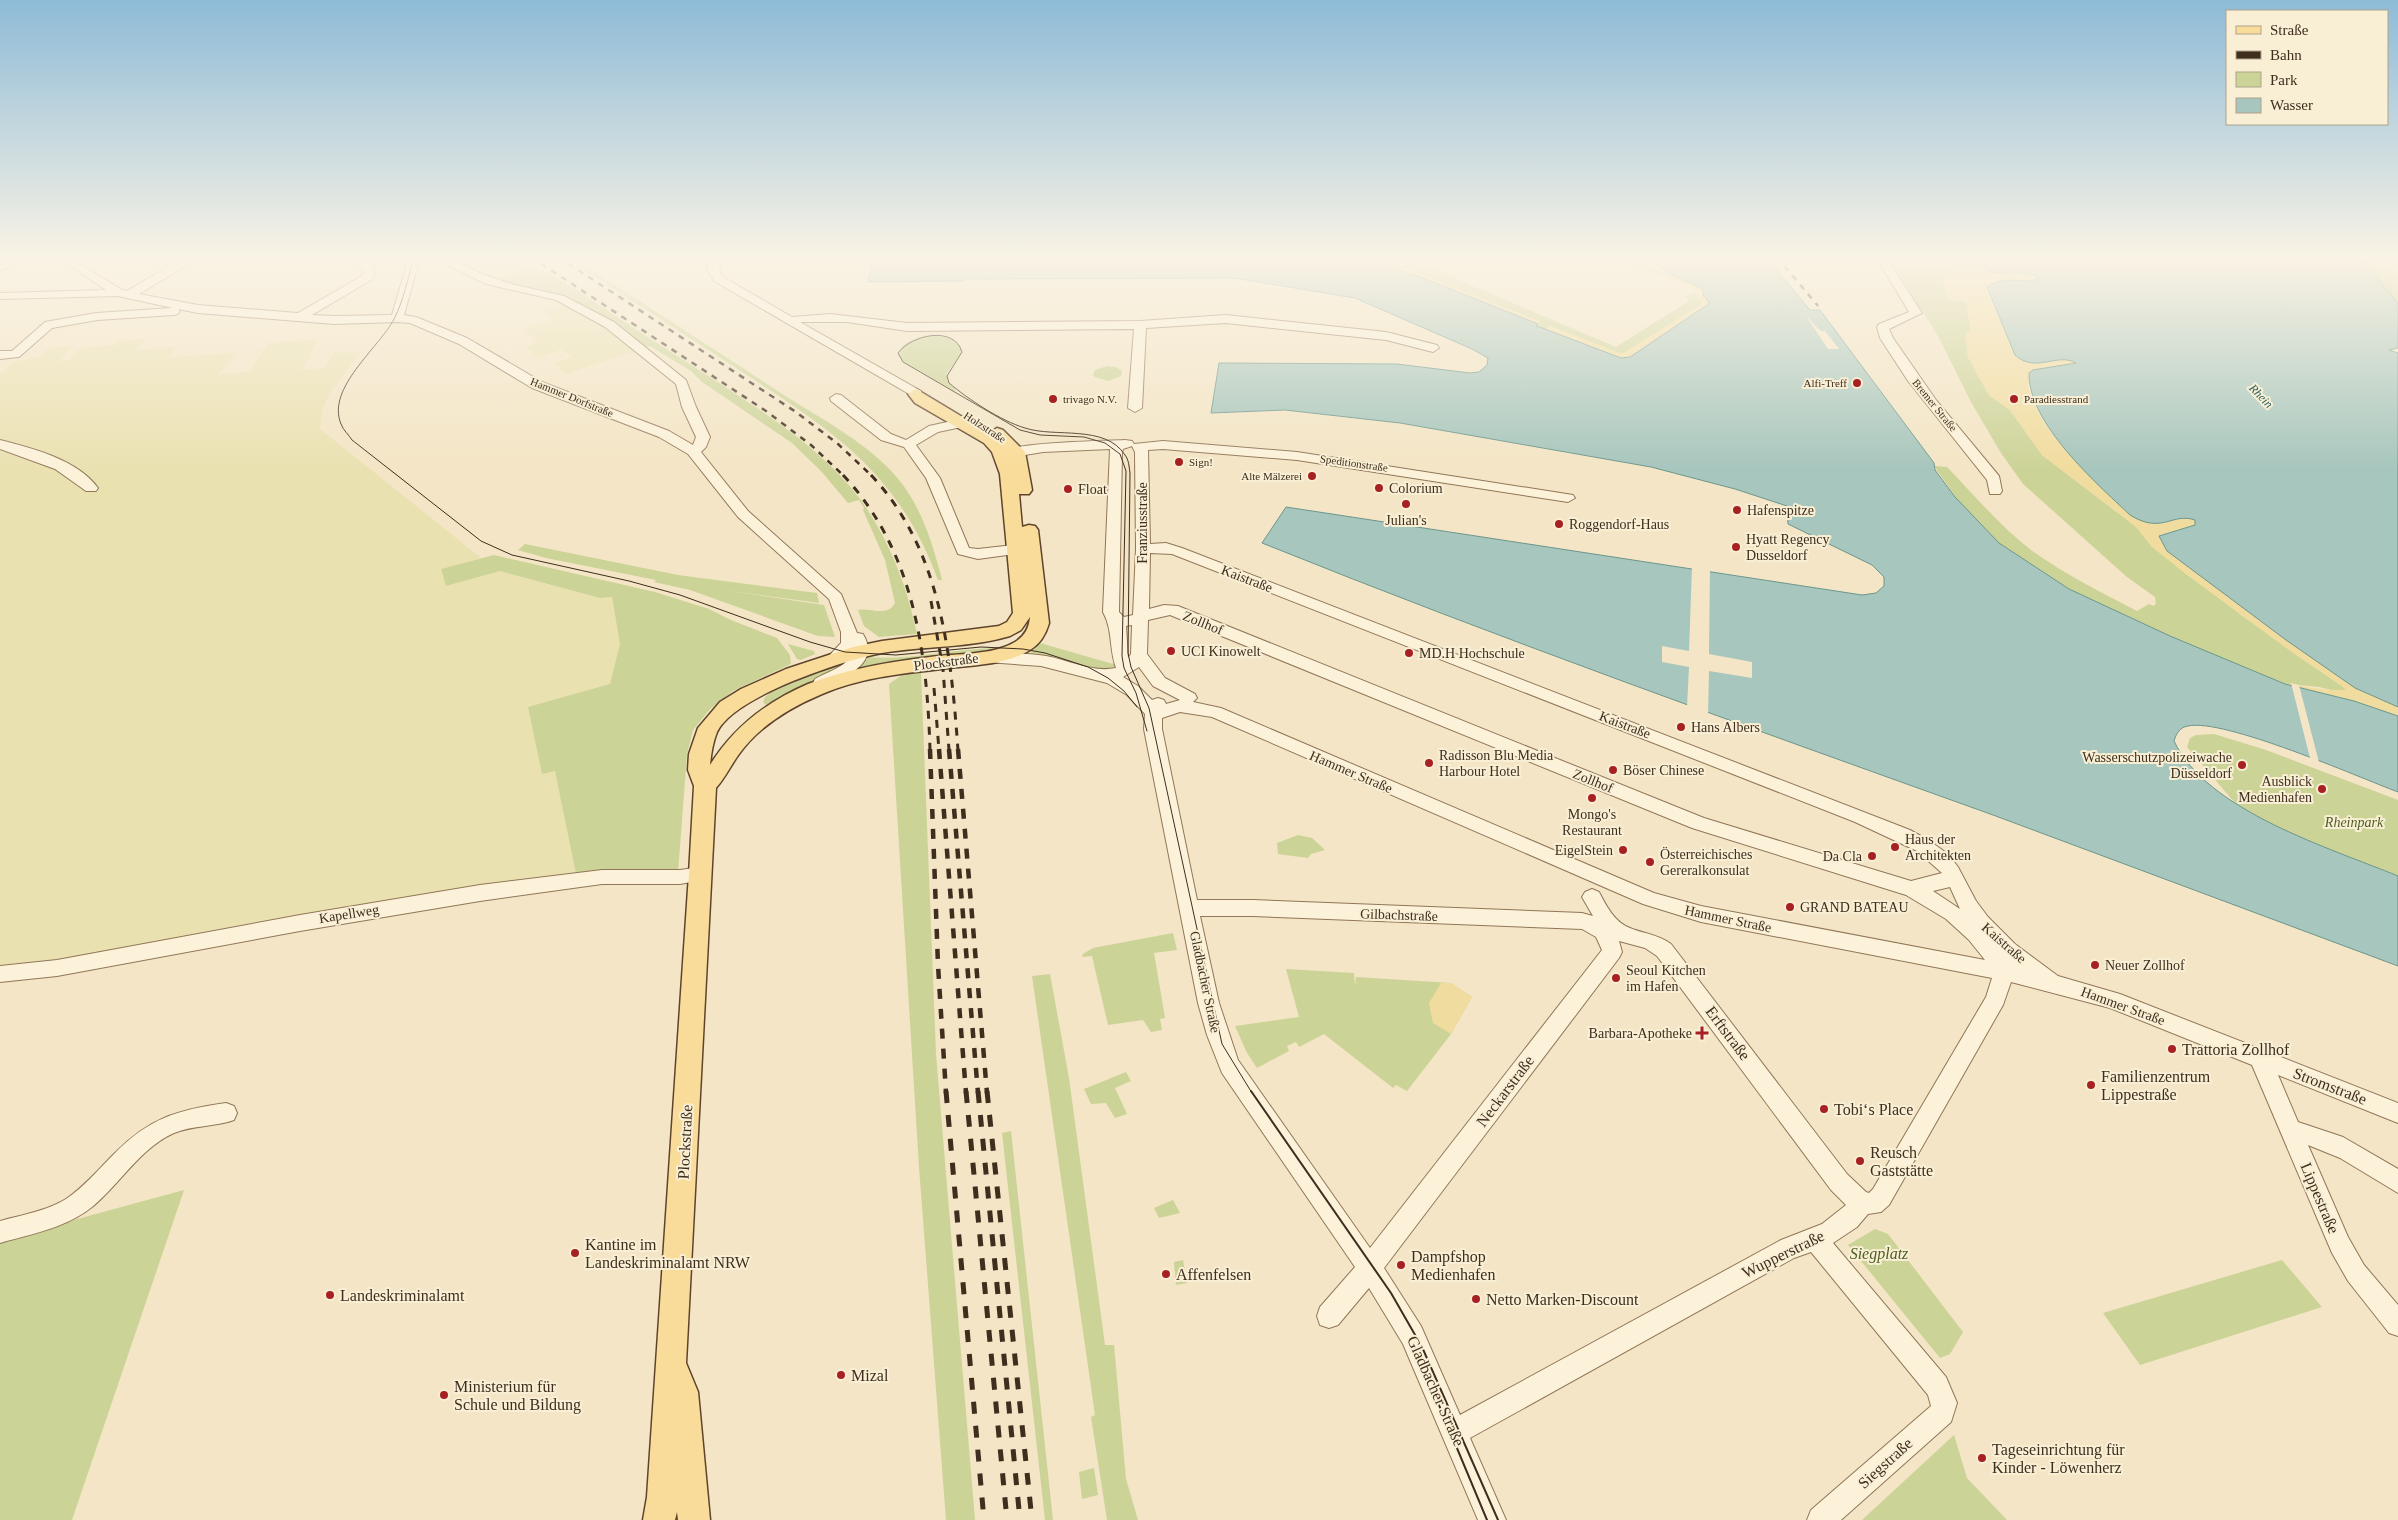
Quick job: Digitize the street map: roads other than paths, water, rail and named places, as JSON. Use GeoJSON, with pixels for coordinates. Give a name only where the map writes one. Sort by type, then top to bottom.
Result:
{"type":"FeatureCollection","features":[{"type":"Feature","properties":{"kind":"main road","name":"Holzstraße"},"geometry":{"type":"LineString","coordinates":[[916,394],[921,400],[1010,453]]}},
{"type":"Feature","properties":{"kind":"main road","name":"Holzstraße"},"geometry":{"type":"LineString","coordinates":[[916,394],[935,396],[1000,435],[1010,453],[1008,474],[1040,617],[1039,629],[1034,637],[1023,646],[1009,652],[982,657]]}},
{"type":"Feature","properties":{"kind":"main road","name":"Holzstraße"},"geometry":{"type":"LineString","coordinates":[[1014,626],[1023,614],[1024,548]]}},
{"type":"Feature","properties":{"kind":"main road","name":"Plockstraße"},"geometry":{"type":"LineString","coordinates":[[663,1512],[701,874],[705,786],[699,770],[703,738],[708,728],[727,707],[771,683],[834,659],[856,641],[882,648],[998,632],[1014,626]]}},
{"type":"Feature","properties":{"kind":"main road","name":"Plockstraße"},"geometry":{"type":"LineString","coordinates":[[705,786],[715,777],[732,749],[757,724],[773,712],[811,691],[876,671],[982,657]]}},
{"type":"Feature","properties":{"kind":"main road"},"geometry":{"type":"LineString","coordinates":[[771,683],[769,690],[759,696],[755,706],[761,712],[773,712]]}},
{"type":"Feature","properties":{"kind":"main road","name":"Plockstraße"},"geometry":{"type":"LineString","coordinates":[[708,728],[723,722],[734,725],[735,730],[730,739],[732,749]]}},
{"type":"Feature","properties":{"kind":"main road"},"geometry":{"type":"LineString","coordinates":[[671,1356],[682,1392],[694,1520]]}},
{"type":"Feature","properties":{"kind":"street","name":"Hammer Dorfstraße"},"geometry":{"type":"LineString","coordinates":[[0,369],[45,328]]}},
{"type":"Feature","properties":{"kind":"street","name":"Hammer Dorfstraße"},"geometry":{"type":"LineString","coordinates":[[431,328],[463,341],[537,385],[640,424],[682,443],[693,451],[742,514],[836,597],[856,641]]}},
{"type":"Feature","properties":{"kind":"street"},"geometry":{"type":"LineString","coordinates":[[614,328],[631,340],[682,384],[689,407],[703,436],[699,447],[693,451]]}},
{"type":"Feature","properties":{"kind":"street","name":"Holzstraße"},"geometry":{"type":"LineString","coordinates":[[801,328],[916,394]]}},
{"type":"Feature","properties":{"kind":"street"},"geometry":{"type":"LineString","coordinates":[[816,336],[830,328]]}},
{"type":"Feature","properties":{"kind":"street"},"geometry":{"type":"LineString","coordinates":[[1135,408],[1140,328]]}},
{"type":"Feature","properties":{"kind":"street"},"geometry":{"type":"LineString","coordinates":[[1310,328],[1386,336],[1433,348]]}},
{"type":"Feature","properties":{"kind":"street","name":"Bremer Straße"},"geometry":{"type":"LineString","coordinates":[[1883,328],[1891,349],[1994,479],[1994,491]]}},
{"type":"Feature","properties":{"kind":"street"},"geometry":{"type":"LineString","coordinates":[[0,355],[15,354]]}},
{"type":"Feature","properties":{"kind":"street"},"geometry":{"type":"LineString","coordinates":[[836,398],[886,437],[896,442],[908,444],[933,478],[963,551],[978,554],[1024,548]]}},
{"type":"Feature","properties":{"kind":"street"},"geometry":{"type":"LineString","coordinates":[[934,429],[941,412]]}},
{"type":"Feature","properties":{"kind":"street","name":"Holzstraße"},"geometry":{"type":"LineString","coordinates":[[908,444],[934,429],[961,423]]}},
{"type":"Feature","properties":{"kind":"street"},"geometry":{"type":"LineString","coordinates":[[0,444],[61,465],[79,476],[91,488]]}},
{"type":"Feature","properties":{"kind":"street","name":"Speditionstraße"},"geometry":{"type":"LineString","coordinates":[[1132,445],[1163,444],[1307,457],[1568,498]]}},
{"type":"Feature","properties":{"kind":"street"},"geometry":{"type":"LineString","coordinates":[[1010,453],[1044,448],[1132,445]]}},
{"type":"Feature","properties":{"kind":"street","name":"Franziusstraße"},"geometry":{"type":"LineString","coordinates":[[1125,670],[1120,657],[1117,621],[1110,612],[1117,447],[1132,445],[1142,452],[1139,655]]}},
{"type":"Feature","properties":{"kind":"street"},"geometry":{"type":"LineString","coordinates":[[1080,446],[1084,449],[1106,451],[1113,456],[1116,462]]}},
{"type":"Feature","properties":{"kind":"street","name":"Kaistraße"},"geometry":{"type":"LineString","coordinates":[[1142,550],[1166,548],[1177,551],[1861,817],[1928,849],[1942,860],[1953,875],[1970,909],[1986,929],[2023,960],[2056,983]]}},
{"type":"Feature","properties":{"kind":"street","name":"Zollhof"},"geometry":{"type":"LineString","coordinates":[[1140,616],[1158,610],[1177,612],[1698,823],[1911,889],[1936,901],[1959,918],[1989,949],[2004,973]]}},
{"type":"Feature","properties":{"kind":"street"},"geometry":{"type":"LineString","coordinates":[[1117,621],[1128,622],[1140,616]]}},
{"type":"Feature","properties":{"kind":"street"},"geometry":{"type":"LineString","coordinates":[[811,691],[825,680],[839,675],[850,668],[856,661],[856,641]]}},
{"type":"Feature","properties":{"kind":"street"},"geometry":{"type":"LineString","coordinates":[[1125,670],[1134,664],[1139,655],[1159,682],[1190,698]]}},
{"type":"Feature","properties":{"kind":"street","name":"Plockstraße"},"geometry":{"type":"LineString","coordinates":[[982,657],[1049,662],[1101,675],[1112,675],[1125,670]]}},
{"type":"Feature","properties":{"kind":"street"},"geometry":{"type":"LineString","coordinates":[[1101,675],[1118,680],[1132,688],[1155,714]]}},
{"type":"Feature","properties":{"kind":"street"},"geometry":{"type":"LineString","coordinates":[[1155,714],[1154,708],[1161,703],[1178,698],[1190,698]]}},
{"type":"Feature","properties":{"kind":"street","name":"Hammer Straße"},"geometry":{"type":"LineString","coordinates":[[1190,698],[1211,707],[1215,712]]}},
{"type":"Feature","properties":{"kind":"street","name":"Hammer Straße"},"geometry":{"type":"LineString","coordinates":[[1155,714],[1180,706],[1215,712],[1596,888],[1657,901],[1701,914],[2056,983],[2112,1000],[2261,1060]]}},
{"type":"Feature","properties":{"kind":"street","name":"Gladbacher Straße"},"geometry":{"type":"LineString","coordinates":[[1155,714],[1153,729],[1215,1032],[1230,1066],[1370,1268],[1412,1334],[1492,1520]]}},
{"type":"Feature","properties":{"kind":"street","name":"Kapellweg"},"geometry":{"type":"LineString","coordinates":[[0,974],[57,968],[300,922],[480,893],[602,877],[680,877],[701,874]]}},
{"type":"Feature","properties":{"kind":"street","name":"Zollhof"},"geometry":{"type":"LineString","coordinates":[[1911,889],[1942,882],[1953,875]]}},
{"type":"Feature","properties":{"kind":"street"},"geometry":{"type":"LineString","coordinates":[[1582,921],[1596,888]]}},
{"type":"Feature","properties":{"kind":"street","name":"Erftstraße"},"geometry":{"type":"LineString","coordinates":[[1596,888],[1602,914],[1617,931],[1653,942],[1664,950],[1839,1182],[1852,1196],[1862,1203]]}},
{"type":"Feature","properties":{"kind":"street","name":"Gilbachstraße"},"geometry":{"type":"LineString","coordinates":[[1189,908],[1253,908],[1582,921]]}},
{"type":"Feature","properties":{"kind":"street","name":"Neckarstraße"},"geometry":{"type":"LineString","coordinates":[[1370,1268],[1612,952],[1612,945],[1605,933],[1591,923],[1582,921]]}},
{"type":"Feature","properties":{"kind":"street","name":"Wupperstraße"},"geometry":{"type":"LineString","coordinates":[[1454,1432],[1789,1248],[1816,1240],[1856,1214],[1862,1203],[1873,1204],[1881,1197],[1996,999],[2004,973]]}},
{"type":"Feature","properties":{"kind":"street","name":"Stromstraße"},"geometry":{"type":"LineString","coordinates":[[2261,1060],[2398,1113]]}},
{"type":"Feature","properties":{"kind":"street","name":"Lippestraße"},"geometry":{"type":"LineString","coordinates":[[2261,1060],[2340,1245],[2356,1273],[2398,1324]]}},
{"type":"Feature","properties":{"kind":"street"},"geometry":{"type":"LineString","coordinates":[[0,1232],[55,1216],[74,1206],[144,1140],[165,1127],[226,1113]]}},
{"type":"Feature","properties":{"kind":"street"},"geometry":{"type":"LineString","coordinates":[[2291,1130],[2317,1135],[2344,1146],[2398,1182]]}},
{"type":"Feature","properties":{"kind":"street","name":"Siegstraße"},"geometry":{"type":"LineString","coordinates":[[1816,1240],[1937,1386],[1944,1403],[1942,1413],[1821,1520]]}},
{"type":"Feature","properties":{"kind":"street"},"geometry":{"type":"LineString","coordinates":[[1329,1316],[1370,1268]]}},
{"type":"Feature","properties":{"kind":"water"},"geometry":{"type":"Polygon","coordinates":[[[1424,328],[1541,328],[1621,358],[1630,357],[1673,328],[1833,328],[1934,463],[1935,470],[1955,497],[1999,543],[2069,589],[2170,636],[2285,684],[2354,701],[2398,716],[2398,792],[2292,750],[2230,731],[2206,726],[2188,726],[2179,731],[2174,741],[2190,766],[2213,788],[2241,807],[2306,839],[2398,876],[2398,966],[1993,815],[1535,648],[1262,543],[1286,507],[1862,595],[1876,593],[1884,586],[1884,577],[1872,565],[1788,524],[1787,506],[1735,489],[1651,467],[1400,423],[1285,410],[1211,413],[1219,363],[1397,364],[1470,373],[1479,372],[1487,365],[1488,358],[1424,328]]]}},
{"type":"Feature","properties":{"kind":"water","name":"Rhein"},"geometry":{"type":"Polygon","coordinates":[[[2004,328],[2398,328],[2398,348],[2389,350],[2398,353],[2398,707],[2355,688],[2286,640],[2167,551],[2159,536],[2195,525],[2195,520],[2187,518],[2150,523],[2130,515],[2082,469],[2051,431],[2039,412],[2032,392],[2029,373],[2033,370],[2076,363],[2069,360],[2061,360],[2031,363],[2015,355],[2004,328]]]}},
{"type":"Feature","properties":{"kind":"tram line"},"geometry":{"type":"LineString","coordinates":[[388,328],[347,383],[341,396],[338,410],[341,424],[352,440],[481,541],[512,555],[629,581],[680,595],[810,642],[845,652],[896,655],[981,647],[1023,649],[1045,653],[1088,667],[1108,678],[1124,691],[1137,707]]}},
{"type":"Feature","properties":{"kind":"tram line"},"geometry":{"type":"LineString","coordinates":[[1147,731],[1136,693],[1124,668],[1122,656],[1126,471],[1120,454],[1105,443],[1084,437],[1040,435],[1020,430],[903,362],[898,353],[912,341],[932,336],[942,336],[950,338],[957,344],[962,352],[947,376],[949,383],[995,415],[1016,425],[1037,431],[1092,435],[1105,439],[1116,445],[1127,459],[1130,473],[1128,653],[1131,667],[1149,708],[1222,1044],[1252,1093]]}},
{"type":"Feature","properties":{"kind":"tram line"},"geometry":{"type":"LineString","coordinates":[[1251,1091],[1391,1293],[1422,1347],[1498,1520]]}},
{"type":"Feature","properties":{"kind":"tram line"},"geometry":{"type":"LineString","coordinates":[[1436,1398],[1487,1520]]}},
{"type":"Feature","properties":{"kind":"railway"},"geometry":{"type":"LineString","coordinates":[[639,328],[766,411],[811,445],[843,475]]}},
{"type":"Feature","properties":{"kind":"railway"},"geometry":{"type":"LineString","coordinates":[[667,328],[796,412],[838,444],[871,475]]}},
{"type":"Feature","properties":{"kind":"railway"},"geometry":{"type":"LineString","coordinates":[[843,475],[867,504],[886,536],[901,569],[912,604],[920,640],[925,676],[930,750]]}},
{"type":"Feature","properties":{"kind":"railway"},"geometry":{"type":"LineString","coordinates":[[871,475],[895,504],[913,536],[927,569],[938,604],[946,640],[958,750]]}},
{"type":"Feature","properties":{"kind":"railway"},"geometry":{"type":"LineString","coordinates":[[931,601],[943,669],[949,750]]}},
{"type":"Feature","properties":{"kind":"railway"},"geometry":{"type":"LineString","coordinates":[[934,688],[939,750]]}},
{"type":"Feature","properties":{"kind":"railway"},"geometry":{"type":"LineString","coordinates":[[930,749],[938,965],[946,1093]]}},
{"type":"Feature","properties":{"kind":"railway"},"geometry":{"type":"LineString","coordinates":[[939,749],[966,1093]]}},
{"type":"Feature","properties":{"kind":"railway"},"geometry":{"type":"LineString","coordinates":[[949,749],[978,1093]]}},
{"type":"Feature","properties":{"kind":"railway"},"geometry":{"type":"LineString","coordinates":[[958,749],[987,1093]]}},
{"type":"Feature","properties":{"kind":"railway"},"geometry":{"type":"LineString","coordinates":[[946,1091],[984,1520]]}},
{"type":"Feature","properties":{"kind":"railway"},"geometry":{"type":"LineString","coordinates":[[966,1091],[1007,1520]]}},
{"type":"Feature","properties":{"kind":"railway"},"geometry":{"type":"LineString","coordinates":[[978,1091],[1020,1520]]}},
{"type":"Feature","properties":{"kind":"railway"},"geometry":{"type":"LineString","coordinates":[[987,1091],[1032,1520]]}},
{"type":"Feature","properties":{"kind":"place","name":"Alfi-Treff"},"geometry":{"type":"Point","coordinates":[1857,383]}},
{"type":"Feature","properties":{"kind":"place","name":"trivago N.V."},"geometry":{"type":"Point","coordinates":[1053,399]}},
{"type":"Feature","properties":{"kind":"place","name":"Paradiesstrand"},"geometry":{"type":"Point","coordinates":[2014,399]}},
{"type":"Feature","properties":{"kind":"place","name":"Sign!"},"geometry":{"type":"Point","coordinates":[1179,462]}},
{"type":"Feature","properties":{"kind":"place","name":"Alte Mälzerei"},"geometry":{"type":"Point","coordinates":[1312,476]}},
{"type":"Feature","properties":{"kind":"place","name":"Colorium"},"geometry":{"type":"Point","coordinates":[1379,488]}},
{"type":"Feature","properties":{"kind":"place","name":"Float"},"geometry":{"type":"Point","coordinates":[1068,489]}},
{"type":"Feature","properties":{"kind":"place","name":"Julian's"},"geometry":{"type":"Point","coordinates":[1406,504]}},
{"type":"Feature","properties":{"kind":"place","name":"Hafenspitze"},"geometry":{"type":"Point","coordinates":[1737,510]}},
{"type":"Feature","properties":{"kind":"place","name":"Roggendorf-Haus"},"geometry":{"type":"Point","coordinates":[1559,524]}},
{"type":"Feature","properties":{"kind":"place","name":"Hyatt Regency Dusseldorf"},"geometry":{"type":"Point","coordinates":[1736,547]}},
{"type":"Feature","properties":{"kind":"place","name":"UCI Kinowelt"},"geometry":{"type":"Point","coordinates":[1171,651]}},
{"type":"Feature","properties":{"kind":"place","name":"MD.H Hochschule"},"geometry":{"type":"Point","coordinates":[1409,653]}},
{"type":"Feature","properties":{"kind":"place","name":"Hans Albers"},"geometry":{"type":"Point","coordinates":[1681,727]}},
{"type":"Feature","properties":{"kind":"place","name":"Radisson Blu Media Harbour Hotel"},"geometry":{"type":"Point","coordinates":[1429,763]}},
{"type":"Feature","properties":{"kind":"place","name":"Wasserschutzpolizeiwache Düsseldorf"},"geometry":{"type":"Point","coordinates":[2242,765]}},
{"type":"Feature","properties":{"kind":"place","name":"Böser Chinese"},"geometry":{"type":"Point","coordinates":[1613,770]}},
{"type":"Feature","properties":{"kind":"place","name":"Ausblick Medienhafen"},"geometry":{"type":"Point","coordinates":[2322,789]}},
{"type":"Feature","properties":{"kind":"place","name":"Mongo's Restaurant"},"geometry":{"type":"Point","coordinates":[1592,798]}},
{"type":"Feature","properties":{"kind":"place","name":"Haus der Architekten"},"geometry":{"type":"Point","coordinates":[1895,847]}},
{"type":"Feature","properties":{"kind":"place","name":"EigelStein"},"geometry":{"type":"Point","coordinates":[1623,850]}},
{"type":"Feature","properties":{"kind":"place","name":"Da Cla"},"geometry":{"type":"Point","coordinates":[1872,856]}},
{"type":"Feature","properties":{"kind":"place","name":"Österreichisches Gereralkonsulat"},"geometry":{"type":"Point","coordinates":[1650,862]}},
{"type":"Feature","properties":{"kind":"place","name":"GRAND BATEAU"},"geometry":{"type":"Point","coordinates":[1790,907]}},
{"type":"Feature","properties":{"kind":"place","name":"Neuer Zollhof"},"geometry":{"type":"Point","coordinates":[2095,965]}},
{"type":"Feature","properties":{"kind":"place","name":"Seoul Kitchen im Hafen"},"geometry":{"type":"Point","coordinates":[1616,978]}},
{"type":"Feature","properties":{"kind":"place","name":"Barbara-Apotheke"},"geometry":{"type":"Point","coordinates":[1702,1033]}},
{"type":"Feature","properties":{"kind":"place","name":"Trattoria Zollhof"},"geometry":{"type":"Point","coordinates":[2172,1049]}},
{"type":"Feature","properties":{"kind":"place","name":"Familienzentrum Lippestraße"},"geometry":{"type":"Point","coordinates":[2091,1085]}},
{"type":"Feature","properties":{"kind":"place","name":"Tobi‘s Place"},"geometry":{"type":"Point","coordinates":[1824,1109]}},
{"type":"Feature","properties":{"kind":"place","name":"Reusch Gaststätte"},"geometry":{"type":"Point","coordinates":[1860,1161]}},
{"type":"Feature","properties":{"kind":"place","name":"Kantine im Landeskriminalamt NRW"},"geometry":{"type":"Point","coordinates":[575,1253]}},
{"type":"Feature","properties":{"kind":"place","name":"Dampfshop Medienhafen"},"geometry":{"type":"Point","coordinates":[1401,1265]}},
{"type":"Feature","properties":{"kind":"place","name":"Affenfelsen"},"geometry":{"type":"Point","coordinates":[1166,1274]}},
{"type":"Feature","properties":{"kind":"place","name":"Landeskriminalamt"},"geometry":{"type":"Point","coordinates":[330,1295]}},
{"type":"Feature","properties":{"kind":"place","name":"Netto Marken-Discount"},"geometry":{"type":"Point","coordinates":[1476,1299]}},
{"type":"Feature","properties":{"kind":"place","name":"Mizal"},"geometry":{"type":"Point","coordinates":[841,1375]}},
{"type":"Feature","properties":{"kind":"place","name":"Ministerium für Schule und Bildung"},"geometry":{"type":"Point","coordinates":[444,1395]}},
{"type":"Feature","properties":{"kind":"place","name":"Tageseinrichtung für Kinder - Löwenherz"},"geometry":{"type":"Point","coordinates":[1982,1458]}},
{"type":"Feature","properties":{"kind":"park label","name":"Rheinpark"},"geometry":{"type":"Point","coordinates":[2354,822]}},
{"type":"Feature","properties":{"kind":"park label","name":"Siegplatz"},"geometry":{"type":"Point","coordinates":[1879,1253]}}]}
